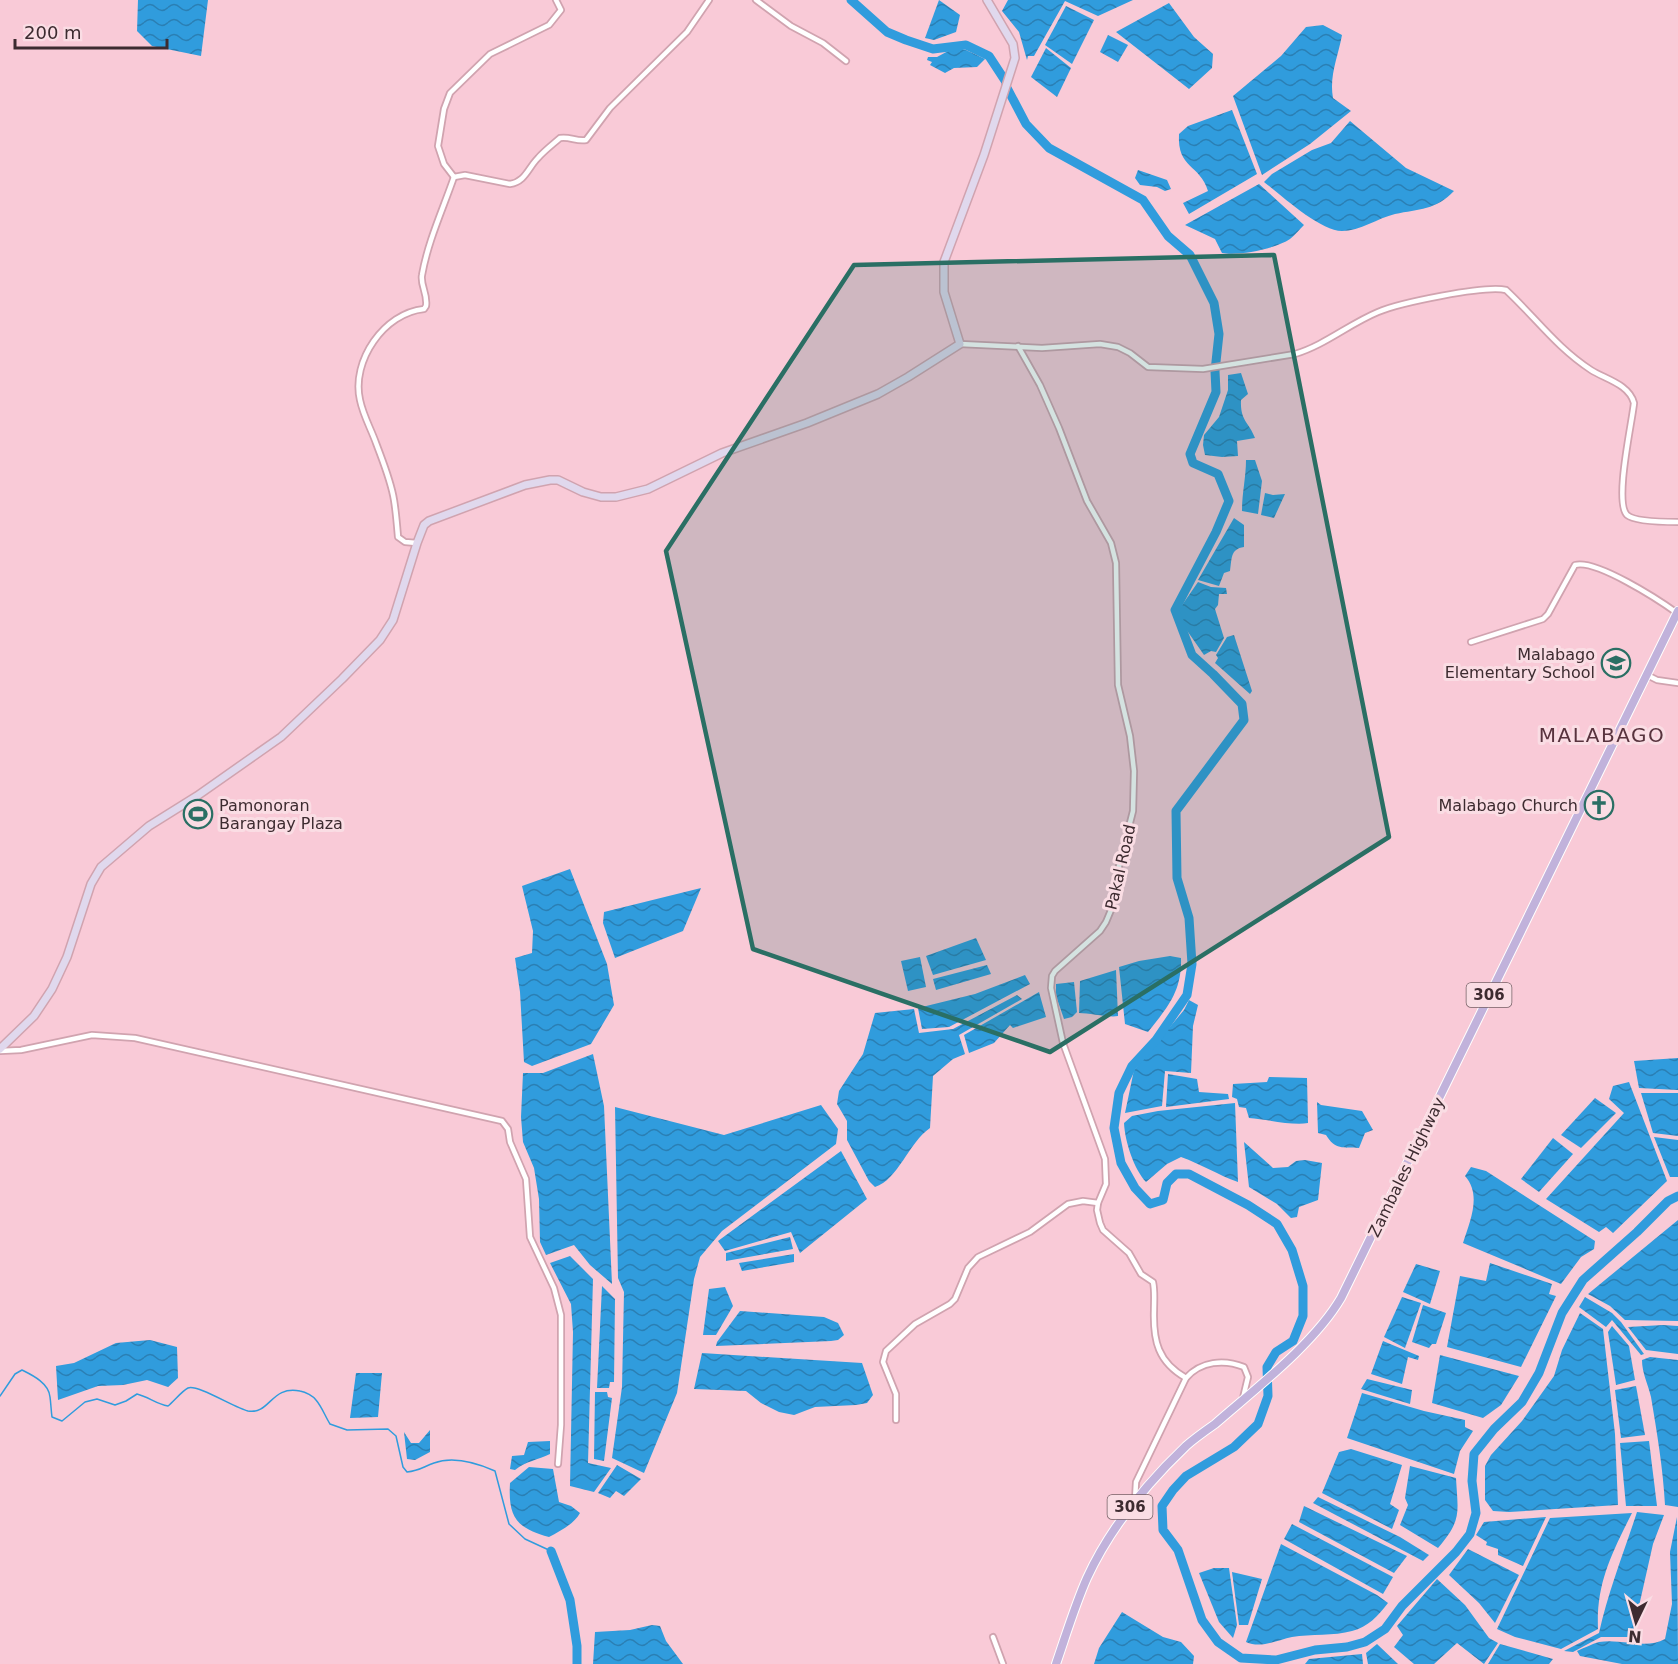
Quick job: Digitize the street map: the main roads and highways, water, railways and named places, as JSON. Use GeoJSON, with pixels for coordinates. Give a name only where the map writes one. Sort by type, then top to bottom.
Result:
{"type":"FeatureCollection","features":[{"type":"Feature","properties":{"kind":"main road","name":"Zambales Highway"},"geometry":{"type":"LineString","coordinates":[[1056,1664],[1088,1577],[1104,1546],[1135,1500],[1187,1445],[1256,1388],[1322,1325],[1347,1288],[1678,612]]}},
{"type":"Feature","properties":{"kind":"water"},"geometry":{"type":"Polygon","coordinates":[[[138,0],[208,0],[201,56],[152,46],[137,31],[138,0]]]}},
{"type":"Feature","properties":{"kind":"water"},"geometry":{"type":"Polygon","coordinates":[[[939,0],[960,15],[956,32],[934,40],[925,38],[939,0]]]}},
{"type":"Feature","properties":{"kind":"water"},"geometry":{"type":"Polygon","coordinates":[[[1008,0],[1133,0],[1098,16],[1065,1],[1034,56],[1028,56],[1027,60],[1019,32],[1002,11],[1008,0]]]}},
{"type":"Feature","properties":{"kind":"water"},"geometry":{"type":"Polygon","coordinates":[[[1169,3],[1194,37],[1213,54],[1212,68],[1189,89],[1116,32],[1169,3]]]}},
{"type":"Feature","properties":{"kind":"water"},"geometry":{"type":"Polygon","coordinates":[[[1066,6],[1094,20],[1072,64],[1045,45],[1066,6]]]}},
{"type":"Feature","properties":{"kind":"water"},"geometry":{"type":"Polygon","coordinates":[[[1323,25],[1342,35],[1333,74],[1332,90],[1333,98],[1351,111],[1310,144],[1262,175],[1233,96],[1281,56],[1306,27],[1323,25]]]}},
{"type":"Feature","properties":{"kind":"water"},"geometry":{"type":"Polygon","coordinates":[[[1108,35],[1128,45],[1118,62],[1100,52],[1108,35]]]}},
{"type":"Feature","properties":{"kind":"water"},"geometry":{"type":"Polygon","coordinates":[[[1046,48],[1071,68],[1057,97],[1031,77],[1046,48]]]}},
{"type":"Feature","properties":{"kind":"water"},"geometry":{"type":"Polygon","coordinates":[[[950,50],[966,50],[985,59],[977,67],[954,68],[945,73],[930,65],[932,62],[927,60],[928,57],[937,57],[950,50]]]}},
{"type":"Feature","properties":{"kind":"water"},"geometry":{"type":"Polygon","coordinates":[[[1232,110],[1257,174],[1189,214],[1183,203],[1208,191],[1200,176],[1185,160],[1179,145],[1179,134],[1188,126],[1232,110]]]}},
{"type":"Feature","properties":{"kind":"water"},"geometry":{"type":"Polygon","coordinates":[[[1350,121],[1406,168],[1454,191],[1434,205],[1395,214],[1355,229],[1342,231],[1312,219],[1264,182],[1272,174],[1312,150],[1331,143],[1350,121]]]}},
{"type":"Feature","properties":{"kind":"water"},"geometry":{"type":"Polygon","coordinates":[[[1138,170],[1167,180],[1171,189],[1165,191],[1157,187],[1140,185],[1135,178],[1138,170]]]}},
{"type":"Feature","properties":{"kind":"water"},"geometry":{"type":"Polygon","coordinates":[[[1259,184],[1304,225],[1283,243],[1257,251],[1222,253],[1215,239],[1185,225],[1259,184]]]}},
{"type":"Feature","properties":{"kind":"water"},"geometry":{"type":"Polygon","coordinates":[[[1241,373],[1248,394],[1241,400],[1242,413],[1255,438],[1237,441],[1238,456],[1205,455],[1204,435],[1219,417],[1228,390],[1228,375],[1241,373]]]}},
{"type":"Feature","properties":{"kind":"water"},"geometry":{"type":"Polygon","coordinates":[[[1246,460],[1255,460],[1262,481],[1258,514],[1242,511],[1246,460]]]}},
{"type":"Feature","properties":{"kind":"water"},"geometry":{"type":"Polygon","coordinates":[[[1265,493],[1285,494],[1274,518],[1261,515],[1265,493]]]}},
{"type":"Feature","properties":{"kind":"water"},"geometry":{"type":"Polygon","coordinates":[[[1234,518],[1244,525],[1244,547],[1234,552],[1230,571],[1224,573],[1219,586],[1198,580],[1234,518]]]}},
{"type":"Feature","properties":{"kind":"water"},"geometry":{"type":"Polygon","coordinates":[[[1198,582],[1211,587],[1226,588],[1227,594],[1219,594],[1218,605],[1215,609],[1224,638],[1216,652],[1211,651],[1204,655],[1181,622],[1178,611],[1198,582]]]}},
{"type":"Feature","properties":{"kind":"water"},"geometry":{"type":"Polygon","coordinates":[[[1234,635],[1252,691],[1250,694],[1215,663],[1218,658],[1216,655],[1227,637],[1234,635]]]}},
{"type":"Feature","properties":{"kind":"water"},"geometry":{"type":"Polygon","coordinates":[[[570,869],[607,964],[614,1005],[591,1044],[532,1066],[524,1062],[520,992],[515,958],[532,953],[533,931],[522,886],[570,869]]]}},
{"type":"Feature","properties":{"kind":"water"},"geometry":{"type":"Polygon","coordinates":[[[701,888],[683,931],[615,958],[603,923],[604,912],[701,888]]]}},
{"type":"Feature","properties":{"kind":"water"},"geometry":{"type":"Polygon","coordinates":[[[976,938],[986,960],[933,975],[926,956],[976,938]]]}},
{"type":"Feature","properties":{"kind":"water"},"geometry":{"type":"Polygon","coordinates":[[[1170,956],[1181,958],[1181,970],[1176,989],[1167,1006],[1148,1032],[1125,1024],[1119,967],[1170,956]]]}},
{"type":"Feature","properties":{"kind":"water"},"geometry":{"type":"Polygon","coordinates":[[[920,957],[926,987],[908,991],[901,961],[920,957]]]}},
{"type":"Feature","properties":{"kind":"water"},"geometry":{"type":"Polygon","coordinates":[[[987,965],[991,974],[936,990],[933,979],[987,965]]]}},
{"type":"Feature","properties":{"kind":"water"},"geometry":{"type":"Polygon","coordinates":[[[1116,970],[1118,1016],[1079,1013],[1080,981],[1116,970]]]}},
{"type":"Feature","properties":{"kind":"water"},"geometry":{"type":"Polygon","coordinates":[[[1025,975],[1030,984],[949,1027],[922,1029],[918,1008],[975,994],[1025,975]]]}},
{"type":"Feature","properties":{"kind":"water"},"geometry":{"type":"Polygon","coordinates":[[[1074,982],[1077,1012],[1072,1017],[1064,1019],[1056,996],[1056,984],[1074,982]]]}},
{"type":"Feature","properties":{"kind":"water"},"geometry":{"type":"Polygon","coordinates":[[[1039,992],[1046,1017],[1013,1028],[1010,1025],[994,1043],[969,1053],[964,1035],[1039,992]]]}},
{"type":"Feature","properties":{"kind":"water"},"geometry":{"type":"Polygon","coordinates":[[[1017,995],[1022,999],[959,1035],[965,1054],[953,1059],[933,1076],[930,1128],[916,1142],[890,1177],[875,1187],[869,1181],[847,1140],[847,1121],[837,1104],[839,1091],[863,1054],[875,1013],[914,1009],[919,1033],[953,1029],[1017,995]]]}},
{"type":"Feature","properties":{"kind":"water"},"geometry":{"type":"Polygon","coordinates":[[[1189,1000],[1198,1005],[1193,1026],[1191,1073],[1165,1071],[1162,1106],[1125,1113],[1134,1070],[1184,1010],[1189,1000]]]}},
{"type":"Feature","properties":{"kind":"water"},"geometry":{"type":"Polygon","coordinates":[[[593,1054],[604,1106],[612,1284],[590,1265],[574,1245],[546,1255],[540,1242],[539,1199],[534,1168],[523,1142],[521,1117],[523,1073],[543,1073],[593,1054]]]}},
{"type":"Feature","properties":{"kind":"water"},"geometry":{"type":"Polygon","coordinates":[[[1678,1058],[1678,1090],[1639,1088],[1634,1061],[1678,1058]]]}},
{"type":"Feature","properties":{"kind":"water"},"geometry":{"type":"Polygon","coordinates":[[[1168,1074],[1197,1079],[1199,1092],[1228,1094],[1229,1099],[1166,1107],[1168,1074]]]}},
{"type":"Feature","properties":{"kind":"water"},"geometry":{"type":"Polygon","coordinates":[[[1269,1077],[1307,1078],[1308,1123],[1249,1118],[1246,1108],[1239,1107],[1237,1099],[1232,1097],[1233,1084],[1267,1082],[1269,1077]]]}},
{"type":"Feature","properties":{"kind":"water"},"geometry":{"type":"Polygon","coordinates":[[[1629,1082],[1667,1181],[1613,1233],[1606,1227],[1599,1232],[1546,1199],[1624,1113],[1609,1099],[1613,1086],[1629,1082]]]}},
{"type":"Feature","properties":{"kind":"water"},"geometry":{"type":"Polygon","coordinates":[[[1641,1093],[1678,1093],[1678,1136],[1653,1133],[1641,1093]]]}},
{"type":"Feature","properties":{"kind":"water"},"geometry":{"type":"Polygon","coordinates":[[[1595,1098],[1616,1113],[1581,1148],[1561,1135],[1595,1098]]]}},
{"type":"Feature","properties":{"kind":"water"},"geometry":{"type":"Polygon","coordinates":[[[1317,1102],[1321,1105],[1362,1111],[1373,1130],[1365,1133],[1359,1148],[1336,1145],[1326,1135],[1318,1133],[1317,1102]]]}},
{"type":"Feature","properties":{"kind":"water"},"geometry":{"type":"Polygon","coordinates":[[[1235,1103],[1238,1182],[1181,1157],[1167,1164],[1146,1182],[1131,1155],[1124,1123],[1132,1116],[1158,1111],[1235,1103]]]}},
{"type":"Feature","properties":{"kind":"water"},"geometry":{"type":"Polygon","coordinates":[[[821,1105],[838,1129],[836,1144],[722,1231],[700,1257],[694,1279],[677,1393],[644,1473],[612,1458],[622,1387],[624,1292],[618,1278],[615,1107],[724,1135],[821,1105]]]}},
{"type":"Feature","properties":{"kind":"water"},"geometry":{"type":"Polygon","coordinates":[[[1654,1137],[1678,1140],[1678,1177],[1670,1177],[1654,1137]]]}},
{"type":"Feature","properties":{"kind":"water"},"geometry":{"type":"Polygon","coordinates":[[[1553,1138],[1573,1154],[1539,1192],[1521,1179],[1553,1138]]]}},
{"type":"Feature","properties":{"kind":"water"},"geometry":{"type":"Polygon","coordinates":[[[1244,1142],[1273,1168],[1288,1167],[1296,1161],[1305,1160],[1322,1163],[1318,1200],[1299,1207],[1297,1217],[1291,1218],[1277,1204],[1249,1187],[1244,1142]]]}},
{"type":"Feature","properties":{"kind":"water"},"geometry":{"type":"Polygon","coordinates":[[[841,1151],[867,1199],[800,1253],[791,1232],[725,1251],[718,1241],[841,1151]]]}},
{"type":"Feature","properties":{"kind":"water"},"geometry":{"type":"Polygon","coordinates":[[[1471,1167],[1486,1171],[1595,1241],[1594,1249],[1581,1257],[1561,1284],[1463,1243],[1474,1200],[1470,1183],[1465,1176],[1471,1167]]]}},
{"type":"Feature","properties":{"kind":"water"},"geometry":{"type":"Polygon","coordinates":[[[1678,1220],[1678,1321],[1625,1320],[1610,1306],[1588,1294],[1678,1220]]]}},
{"type":"Feature","properties":{"kind":"water"},"geometry":{"type":"Polygon","coordinates":[[[790,1237],[793,1249],[726,1261],[726,1253],[790,1237]]]}},
{"type":"Feature","properties":{"kind":"water"},"geometry":{"type":"Polygon","coordinates":[[[794,1254],[794,1262],[742,1271],[739,1263],[794,1254]]]}},
{"type":"Feature","properties":{"kind":"water"},"geometry":{"type":"Polygon","coordinates":[[[570,1256],[593,1279],[588,1463],[611,1468],[594,1492],[570,1486],[573,1332],[571,1304],[550,1263],[570,1256]]]}},
{"type":"Feature","properties":{"kind":"water"},"geometry":{"type":"Polygon","coordinates":[[[1490,1263],[1552,1284],[1549,1294],[1556,1296],[1521,1367],[1447,1347],[1460,1276],[1486,1281],[1490,1263]]]}},
{"type":"Feature","properties":{"kind":"water"},"geometry":{"type":"Polygon","coordinates":[[[1416,1264],[1440,1271],[1430,1304],[1403,1292],[1416,1264]]]}},
{"type":"Feature","properties":{"kind":"water"},"geometry":{"type":"Polygon","coordinates":[[[602,1286],[615,1299],[614,1382],[610,1382],[609,1388],[597,1388],[602,1286]]]}},
{"type":"Feature","properties":{"kind":"water"},"geometry":{"type":"Polygon","coordinates":[[[725,1287],[733,1306],[716,1335],[703,1335],[709,1289],[725,1287]]]}},
{"type":"Feature","properties":{"kind":"water"},"geometry":{"type":"Polygon","coordinates":[[[1402,1297],[1421,1303],[1405,1348],[1384,1337],[1402,1297]]]}},
{"type":"Feature","properties":{"kind":"water"},"geometry":{"type":"Polygon","coordinates":[[[1585,1297],[1612,1313],[1644,1354],[1641,1355],[1612,1320],[1606,1327],[1579,1307],[1585,1297]]]}},
{"type":"Feature","properties":{"kind":"water"},"geometry":{"type":"Polygon","coordinates":[[[1423,1305],[1446,1313],[1436,1344],[1432,1344],[1429,1348],[1412,1342],[1423,1305]]]}},
{"type":"Feature","properties":{"kind":"water"},"geometry":{"type":"Polygon","coordinates":[[[740,1311],[824,1317],[838,1323],[844,1335],[838,1340],[831,1341],[716,1346],[740,1311]]]}},
{"type":"Feature","properties":{"kind":"water"},"geometry":{"type":"Polygon","coordinates":[[[1580,1313],[1603,1329],[1615,1434],[1618,1505],[1493,1511],[1485,1500],[1485,1466],[1491,1455],[1522,1421],[1554,1376],[1562,1350],[1580,1313]]]}},
{"type":"Feature","properties":{"kind":"water"},"geometry":{"type":"Polygon","coordinates":[[[1612,1326],[1629,1346],[1635,1380],[1616,1385],[1608,1332],[1612,1326]]]}},
{"type":"Feature","properties":{"kind":"water"},"geometry":{"type":"Polygon","coordinates":[[[1678,1326],[1678,1354],[1646,1350],[1628,1327],[1678,1326]]]}},
{"type":"Feature","properties":{"kind":"water"},"geometry":{"type":"Polygon","coordinates":[[[150,1340],[177,1347],[178,1378],[168,1387],[147,1380],[123,1385],[98,1386],[58,1400],[56,1366],[74,1363],[116,1343],[150,1340]]]}},
{"type":"Feature","properties":{"kind":"water"},"geometry":{"type":"Polygon","coordinates":[[[1383,1341],[1419,1356],[1418,1360],[1408,1357],[1402,1384],[1371,1374],[1383,1341]]]}},
{"type":"Feature","properties":{"kind":"water"},"geometry":{"type":"Polygon","coordinates":[[[702,1353],[862,1363],[873,1395],[867,1403],[856,1405],[815,1407],[794,1415],[779,1412],[761,1403],[746,1391],[694,1389],[702,1353]]]}},
{"type":"Feature","properties":{"kind":"water"},"geometry":{"type":"Polygon","coordinates":[[[1440,1355],[1519,1376],[1501,1405],[1483,1418],[1432,1403],[1440,1355]]]}},
{"type":"Feature","properties":{"kind":"water"},"geometry":{"type":"Polygon","coordinates":[[[1650,1357],[1678,1360],[1678,1507],[1665,1505],[1651,1397],[1642,1365],[1642,1360],[1650,1357]]]}},
{"type":"Feature","properties":{"kind":"water"},"geometry":{"type":"Polygon","coordinates":[[[356,1373],[382,1373],[378,1417],[350,1418],[356,1373]]]}},
{"type":"Feature","properties":{"kind":"water"},"geometry":{"type":"Polygon","coordinates":[[[1367,1379],[1412,1390],[1410,1404],[1361,1389],[1367,1379]]]}},
{"type":"Feature","properties":{"kind":"water"},"geometry":{"type":"Polygon","coordinates":[[[1636,1386],[1645,1435],[1621,1438],[1615,1390],[1636,1386]]]}},
{"type":"Feature","properties":{"kind":"water"},"geometry":{"type":"Polygon","coordinates":[[[595,1392],[607,1392],[608,1397],[612,1398],[604,1461],[594,1459],[595,1392]]]}},
{"type":"Feature","properties":{"kind":"water"},"geometry":{"type":"Polygon","coordinates":[[[1362,1393],[1465,1420],[1465,1427],[1473,1431],[1460,1451],[1454,1474],[1347,1438],[1362,1393]]]}},
{"type":"Feature","properties":{"kind":"water"},"geometry":{"type":"Polygon","coordinates":[[[430,1430],[430,1452],[415,1460],[407,1459],[404,1432],[411,1443],[419,1443],[430,1430]]]}},
{"type":"Feature","properties":{"kind":"water"},"geometry":{"type":"Polygon","coordinates":[[[550,1441],[550,1454],[515,1470],[510,1469],[512,1456],[524,1455],[528,1442],[550,1441]]]}},
{"type":"Feature","properties":{"kind":"water"},"geometry":{"type":"Polygon","coordinates":[[[1649,1441],[1657,1506],[1626,1506],[1620,1443],[1649,1441]]]}},
{"type":"Feature","properties":{"kind":"water"},"geometry":{"type":"Polygon","coordinates":[[[1351,1449],[1402,1465],[1390,1504],[1399,1510],[1392,1529],[1322,1493],[1339,1452],[1351,1449]]]}},
{"type":"Feature","properties":{"kind":"water"},"geometry":{"type":"Polygon","coordinates":[[[617,1465],[641,1479],[624,1496],[616,1491],[610,1498],[598,1493],[617,1465]]]}},
{"type":"Feature","properties":{"kind":"water"},"geometry":{"type":"Polygon","coordinates":[[[1410,1466],[1456,1478],[1457,1516],[1451,1530],[1438,1548],[1400,1525],[1408,1505],[1405,1498],[1410,1466]]]}},
{"type":"Feature","properties":{"kind":"water"},"geometry":{"type":"Polygon","coordinates":[[[529,1467],[553,1469],[559,1502],[571,1506],[580,1513],[570,1524],[549,1537],[529,1530],[516,1519],[513,1513],[510,1483],[529,1467]]]}},
{"type":"Feature","properties":{"kind":"water"},"geometry":{"type":"Polygon","coordinates":[[[1318,1497],[1400,1537],[1429,1555],[1423,1561],[1313,1503],[1318,1497]]]}},
{"type":"Feature","properties":{"kind":"water"},"geometry":{"type":"Polygon","coordinates":[[[1304,1506],[1407,1556],[1394,1573],[1299,1522],[1304,1506]]]}},
{"type":"Feature","properties":{"kind":"water"},"geometry":{"type":"Polygon","coordinates":[[[1637,1512],[1664,1515],[1653,1544],[1632,1637],[1601,1637],[1573,1652],[1564,1651],[1599,1633],[1637,1512]]]}},
{"type":"Feature","properties":{"kind":"water"},"geometry":{"type":"Polygon","coordinates":[[[1632,1513],[1607,1569],[1600,1597],[1598,1629],[1561,1649],[1515,1637],[1497,1629],[1550,1518],[1632,1513]]]}},
{"type":"Feature","properties":{"kind":"water"},"geometry":{"type":"Polygon","coordinates":[[[1546,1517],[1523,1566],[1498,1555],[1498,1549],[1486,1545],[1487,1542],[1476,1535],[1484,1522],[1546,1517]]]}},
{"type":"Feature","properties":{"kind":"water"},"geometry":{"type":"Polygon","coordinates":[[[1677,1517],[1678,1664],[1622,1664],[1580,1656],[1577,1651],[1599,1642],[1650,1644],[1665,1639],[1672,1604],[1670,1552],[1677,1517]]]}},
{"type":"Feature","properties":{"kind":"water"},"geometry":{"type":"Polygon","coordinates":[[[1292,1524],[1393,1577],[1383,1594],[1284,1539],[1292,1524]]]}},
{"type":"Feature","properties":{"kind":"water"},"geometry":{"type":"Polygon","coordinates":[[[1281,1544],[1388,1603],[1363,1627],[1352,1631],[1292,1637],[1257,1645],[1246,1642],[1281,1544]]]}},
{"type":"Feature","properties":{"kind":"water"},"geometry":{"type":"Polygon","coordinates":[[[1468,1549],[1519,1575],[1495,1623],[1479,1603],[1449,1575],[1468,1549]]]}},
{"type":"Feature","properties":{"kind":"water"},"geometry":{"type":"Polygon","coordinates":[[[1214,1568],[1229,1568],[1237,1625],[1233,1638],[1219,1622],[1199,1573],[1214,1568]]]}},
{"type":"Feature","properties":{"kind":"water"},"geometry":{"type":"Polygon","coordinates":[[[1232,1572],[1262,1579],[1248,1625],[1239,1625],[1232,1572]]]}},
{"type":"Feature","properties":{"kind":"water"},"geometry":{"type":"Polygon","coordinates":[[[1437,1579],[1465,1605],[1489,1638],[1498,1643],[1484,1664],[1457,1643],[1434,1664],[1414,1664],[1394,1647],[1403,1635],[1397,1626],[1437,1579]]]}},
{"type":"Feature","properties":{"kind":"water"},"geometry":{"type":"Polygon","coordinates":[[[1122,1612],[1163,1637],[1181,1642],[1194,1656],[1193,1664],[1094,1664],[1099,1648],[1122,1612]]]}},
{"type":"Feature","properties":{"kind":"water"},"geometry":{"type":"Polygon","coordinates":[[[652,1625],[660,1626],[666,1641],[683,1664],[593,1664],[595,1632],[630,1630],[652,1625]]]}},
{"type":"Feature","properties":{"kind":"water"},"geometry":{"type":"Polygon","coordinates":[[[1377,1644],[1398,1664],[1368,1664],[1366,1653],[1377,1644]]]}},
{"type":"Feature","properties":{"kind":"water"},"geometry":{"type":"Polygon","coordinates":[[[1500,1644],[1553,1659],[1549,1664],[1488,1664],[1500,1644]]]}},
{"type":"Feature","properties":{"kind":"water"},"geometry":{"type":"Polygon","coordinates":[[[1362,1654],[1363,1664],[1305,1664],[1309,1659],[1362,1654]]]}},
{"type":"Feature","properties":{"kind":"waterway"},"geometry":{"type":"LineString","coordinates":[[851,0],[887,32],[906,40],[933,49],[966,45],[989,56],[1006,82],[1026,124],[1049,148],[1143,200],[1168,236],[1190,255],[1214,303],[1219,334],[1215,371],[1216,392],[1190,454],[1193,463],[1218,474],[1229,501],[1216,532],[1175,610],[1192,655],[1242,704],[1244,720],[1176,811],[1177,878],[1189,918],[1192,964],[1187,995],[1156,1040],[1132,1066],[1119,1093],[1114,1128],[1121,1163],[1135,1188],[1150,1204],[1163,1200],[1167,1183],[1176,1174],[1189,1174],[1248,1205],[1277,1224],[1292,1250],[1303,1286],[1303,1316],[1293,1341],[1276,1352],[1267,1367],[1268,1396],[1258,1424],[1234,1447],[1186,1476],[1162,1506],[1163,1530],[1178,1550],[1202,1620],[1218,1642],[1241,1658],[1276,1660],[1315,1650],[1347,1647],[1365,1642],[1385,1629],[1402,1606],[1456,1552],[1470,1534],[1476,1513],[1472,1481],[1474,1454],[1494,1429],[1522,1402],[1539,1373],[1562,1313],[1583,1280],[1668,1201],[1678,1196]]}},
{"type":"Feature","properties":{"kind":"waterway"},"geometry":{"type":"LineString","coordinates":[[0,1396],[15,1374],[22,1370],[39,1380],[47,1388],[52,1417],[62,1421],[85,1402],[97,1399],[115,1405],[137,1394],[168,1406],[186,1389],[193,1388],[242,1409],[255,1411],[283,1392],[290,1390],[302,1392],[316,1400],[330,1424],[347,1430],[388,1429],[396,1436],[403,1467],[407,1472],[449,1460],[473,1463],[495,1471],[509,1524],[525,1539],[551,1551]]}},
{"type":"Feature","properties":{"kind":"waterway"},"geometry":{"type":"LineString","coordinates":[[551,1551],[570,1600],[577,1646],[577,1664]]}},
{"type":"Feature","properties":{"kind":"place","name":"Malabago Elementary School"},"geometry":{"type":"Point","coordinates":[1616,663]}},
{"type":"Feature","properties":{"kind":"place","name":"Malabago Church"},"geometry":{"type":"Point","coordinates":[1599,805]}},
{"type":"Feature","properties":{"kind":"place","name":"Pamonoran Barangay Plaza"},"geometry":{"type":"Point","coordinates":[198,814]}},
{"type":"Feature","properties":{"kind":"district","name":"MALABAGO"},"geometry":{"type":"Point","coordinates":[1602,735]}}]}
